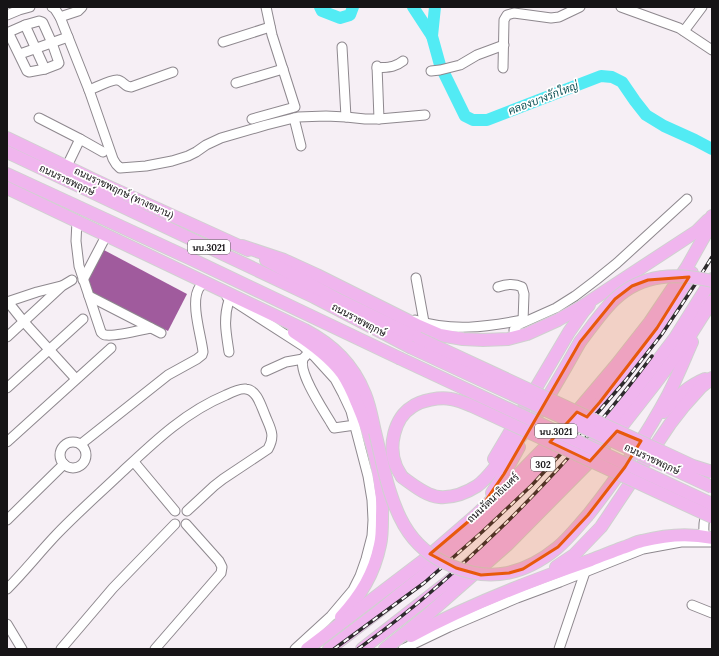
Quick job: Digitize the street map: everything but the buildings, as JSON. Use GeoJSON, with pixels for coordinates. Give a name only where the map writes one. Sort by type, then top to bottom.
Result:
{"type":"FeatureCollection","features":[{"type":"Feature","properties":{"kind":"main road","name":"ถนนราชพฤกษ์ (ทางขนาน)"},"geometry":{"type":"LineString","coordinates":[[7,138],[105,185],[242,246]]}},
{"type":"Feature","properties":{"kind":"main road","name":"ถนนราชพฤกษ์"},"geometry":{"type":"LineString","coordinates":[[7,152],[314,297],[414,342],[712,488]]}},
{"type":"Feature","properties":{"kind":"main road","name":"ถนนราชพฤกษ์"},"geometry":{"type":"LineString","coordinates":[[7,176],[189,258],[712,504]]}},
{"type":"Feature","properties":{"kind":"main road"},"geometry":{"type":"LineString","coordinates":[[7,188],[204,282],[231,298],[276,321],[309,342],[342,374],[351,389],[362,415],[374,454],[382,491],[381,538],[376,562],[362,591],[338,621],[309,648]]}},
{"type":"Feature","properties":{"kind":"main road"},"geometry":{"type":"LineString","coordinates":[[242,246],[284,260],[440,335],[476,340],[508,339],[527,334],[558,320],[594,300],[697,231],[712,216]]}},
{"type":"Feature","properties":{"kind":"main road","name":"ถนนรัตนาธิเบศร์"},"geometry":{"type":"LineString","coordinates":[[309,648],[424,560],[476,515],[557,435],[617,364],[650,322],[687,267],[705,235],[712,216]]}},
{"type":"Feature","properties":{"kind":"main road","name":"ถนนรัตนาธิเบศร์"},"geometry":{"type":"LineString","coordinates":[[329,649],[435,566],[485,522],[570,436],[600,402],[657,328],[712,239]]}},
{"type":"Feature","properties":{"kind":"main road"},"geometry":{"type":"LineString","coordinates":[[242,246],[414,342],[693,466],[712,472]]}},
{"type":"Feature","properties":{"kind":"main road"},"geometry":{"type":"LineString","coordinates":[[712,280],[662,276],[632,286],[615,299],[580,342],[530,425],[488,476],[478,485],[464,493],[453,496],[438,497],[425,493],[402,476],[396,466],[393,455],[395,428],[402,416],[411,407],[424,401],[451,399],[472,406],[712,517]]}},
{"type":"Feature","properties":{"kind":"main road","name":"302"},"geometry":{"type":"LineString","coordinates":[[362,649],[443,586],[500,537],[585,450],[616,415],[675,338],[712,280]]}},
{"type":"Feature","properties":{"kind":"main road"},"geometry":{"type":"LineString","coordinates":[[231,298],[320,338],[347,362],[357,377],[365,394],[390,495],[404,526],[414,539],[435,558],[456,568],[481,575],[509,573],[523,569],[541,560],[558,547],[588,515],[608,490],[636,450],[678,396],[691,386],[712,377]]}},
{"type":"Feature","properties":{"kind":"main road"},"geometry":{"type":"LineString","coordinates":[[464,493],[490,466],[569,332],[583,312],[594,300]]}},
{"type":"Feature","properties":{"kind":"main road"},"geometry":{"type":"LineString","coordinates":[[636,450],[668,394],[710,305]]}},
{"type":"Feature","properties":{"kind":"main road"},"geometry":{"type":"LineString","coordinates":[[386,649],[426,617],[507,545],[562,491],[625,422],[684,345],[710,305]]}},
{"type":"Feature","properties":{"kind":"main road"},"geometry":{"type":"LineString","coordinates":[[542,577],[574,555],[601,527],[670,424],[684,406],[712,377]]}},
{"type":"Feature","properties":{"kind":"main road"},"geometry":{"type":"LineString","coordinates":[[476,515],[504,474],[544,402]]}},
{"type":"Feature","properties":{"kind":"main road"},"geometry":{"type":"LineString","coordinates":[[562,491],[616,415]]}},
{"type":"Feature","properties":{"kind":"main road"},"geometry":{"type":"LineString","coordinates":[[386,649],[462,610],[542,577],[641,541],[664,536],[682,535],[709,539]]}},
{"type":"Feature","properties":{"kind":"street"},"geometry":{"type":"LineString","coordinates":[[7,15],[30,7]]}},
{"type":"Feature","properties":{"kind":"street"},"geometry":{"type":"LineString","coordinates":[[52,7],[60,17],[89,90],[113,159],[120,168],[146,166],[172,161],[192,154],[221,138],[296,117],[346,116],[365,120],[379,120],[425,115]]}},
{"type":"Feature","properties":{"kind":"street"},"geometry":{"type":"LineString","coordinates":[[60,17],[82,7]]}},
{"type":"Feature","properties":{"kind":"street"},"geometry":{"type":"LineString","coordinates":[[266,7],[270,27],[295,107],[301,146]]}},
{"type":"Feature","properties":{"kind":"street"},"geometry":{"type":"LineString","coordinates":[[503,68],[505,11],[514,13],[542,12],[551,18],[559,17],[580,7]]}},
{"type":"Feature","properties":{"kind":"street"},"geometry":{"type":"LineString","coordinates":[[621,7],[679,28],[712,50]]}},
{"type":"Feature","properties":{"kind":"street"},"geometry":{"type":"LineString","coordinates":[[684,31],[702,7]]}},
{"type":"Feature","properties":{"kind":"street"},"geometry":{"type":"LineString","coordinates":[[39,21],[43,23],[52,43],[59,63],[58,64],[45,69],[29,72],[27,71],[9,34],[9,32],[25,25],[39,21]]}},
{"type":"Feature","properties":{"kind":"street"},"geometry":{"type":"LineString","coordinates":[[25,25],[45,69]]}},
{"type":"Feature","properties":{"kind":"street"},"geometry":{"type":"LineString","coordinates":[[222,42],[270,27]]}},
{"type":"Feature","properties":{"kind":"street"},"geometry":{"type":"LineString","coordinates":[[20,54],[68,37]]}},
{"type":"Feature","properties":{"kind":"street"},"geometry":{"type":"LineString","coordinates":[[436,70],[456,66],[477,55],[504,45]]}},
{"type":"Feature","properties":{"kind":"street"},"geometry":{"type":"LineString","coordinates":[[342,47],[346,116]]}},
{"type":"Feature","properties":{"kind":"street"},"geometry":{"type":"LineString","coordinates":[[379,120],[377,67],[392,67],[403,61]]}},
{"type":"Feature","properties":{"kind":"street"},"geometry":{"type":"LineString","coordinates":[[236,83],[283,68]]}},
{"type":"Feature","properties":{"kind":"street"},"geometry":{"type":"LineString","coordinates":[[89,90],[117,80],[122,82],[127,87],[131,87],[173,72]]}},
{"type":"Feature","properties":{"kind":"street"},"geometry":{"type":"LineString","coordinates":[[252,119],[295,107]]}},
{"type":"Feature","properties":{"kind":"street"},"geometry":{"type":"LineString","coordinates":[[39,118],[103,152]]}},
{"type":"Feature","properties":{"kind":"street"},"geometry":{"type":"LineString","coordinates":[[67,166],[80,139]]}},
{"type":"Feature","properties":{"kind":"street"},"geometry":{"type":"LineString","coordinates":[[515,337],[514,330],[518,325],[526,320],[556,308],[575,296],[617,263],[687,199]]}},
{"type":"Feature","properties":{"kind":"street"},"geometry":{"type":"LineString","coordinates":[[77,221],[76,250],[79,266],[101,332],[108,336],[151,328]]}},
{"type":"Feature","properties":{"kind":"street"},"geometry":{"type":"LineString","coordinates":[[83,280],[106,236]]}},
{"type":"Feature","properties":{"kind":"street"},"geometry":{"type":"LineString","coordinates":[[617,263],[630,275]]}},
{"type":"Feature","properties":{"kind":"street"},"geometry":{"type":"LineString","coordinates":[[416,278],[424,322]]}},
{"type":"Feature","properties":{"kind":"street"},"geometry":{"type":"LineString","coordinates":[[7,337],[62,286],[72,280]]}},
{"type":"Feature","properties":{"kind":"street"},"geometry":{"type":"LineString","coordinates":[[81,444],[168,375],[202,356],[203,349],[196,305],[199,288],[204,282]]}},
{"type":"Feature","properties":{"kind":"street"},"geometry":{"type":"LineString","coordinates":[[498,287],[509,284],[522,287],[526,320]]}},
{"type":"Feature","properties":{"kind":"street"},"geometry":{"type":"LineString","coordinates":[[62,286],[37,292],[7,302],[76,379]]}},
{"type":"Feature","properties":{"kind":"street"},"geometry":{"type":"LineString","coordinates":[[89,296],[161,333]]}},
{"type":"Feature","properties":{"kind":"street"},"geometry":{"type":"LineString","coordinates":[[229,352],[225,324],[227,307],[231,298],[303,346],[306,356],[303,365],[309,386],[334,428],[355,425]]}},
{"type":"Feature","properties":{"kind":"street"},"geometry":{"type":"LineString","coordinates":[[378,306],[424,322],[452,327],[477,327],[526,320]]}},
{"type":"Feature","properties":{"kind":"street"},"geometry":{"type":"LineString","coordinates":[[7,388],[82,319]]}},
{"type":"Feature","properties":{"kind":"street"},"geometry":{"type":"LineString","coordinates":[[8,438],[111,348]]}},
{"type":"Feature","properties":{"kind":"street"},"geometry":{"type":"LineString","coordinates":[[266,371],[286,362],[306,356],[320,362],[335,379],[351,411],[368,476],[372,500],[372,536],[366,559],[353,590],[332,616],[294,649]]}},
{"type":"Feature","properties":{"kind":"street"},"geometry":{"type":"LineString","coordinates":[[7,589],[57,534],[166,432],[213,400],[236,391],[246,389],[252,390],[257,396],[261,405],[272,436],[268,449],[214,486],[187,511]]}},
{"type":"Feature","properties":{"kind":"street"},"geometry":{"type":"LineString","coordinates":[[69,442],[81,444],[86,450],[86,457],[83,463],[77,467],[70,467],[64,464],[61,458],[61,452],[64,446],[69,442]]}},
{"type":"Feature","properties":{"kind":"street"},"geometry":{"type":"LineString","coordinates":[[134,462],[175,511]]}},
{"type":"Feature","properties":{"kind":"street"},"geometry":{"type":"LineString","coordinates":[[7,520],[64,464]]}},
{"type":"Feature","properties":{"kind":"street"},"geometry":{"type":"LineString","coordinates":[[181,508],[187,511],[190,519],[186,524],[180,526],[173,522],[172,516],[175,511],[181,508]]}},
{"type":"Feature","properties":{"kind":"street"},"geometry":{"type":"LineString","coordinates":[[403,649],[449,627],[517,598],[643,549],[681,542],[709,539],[704,519],[708,513],[712,511]]}},
{"type":"Feature","properties":{"kind":"street"},"geometry":{"type":"LineString","coordinates":[[61,649],[113,588],[175,524]]}},
{"type":"Feature","properties":{"kind":"street"},"geometry":{"type":"LineString","coordinates":[[155,649],[221,573],[222,567],[219,561],[186,524]]}},
{"type":"Feature","properties":{"kind":"street"},"geometry":{"type":"LineString","coordinates":[[559,649],[585,572]]}},
{"type":"Feature","properties":{"kind":"street"},"geometry":{"type":"LineString","coordinates":[[692,605],[712,613]]}},
{"type":"Feature","properties":{"kind":"street"},"geometry":{"type":"LineString","coordinates":[[7,624],[22,649]]}},
{"type":"Feature","properties":{"kind":"highlighted area"},"geometry":{"type":"Polygon","coordinates":[[[689,277],[657,328],[600,402],[587,417],[577,412],[550,442],[590,461],[617,431],[641,441],[625,467],[588,515],[558,547],[523,569],[509,573],[481,575],[456,568],[430,554],[476,515],[504,474],[580,342],[615,299],[632,286],[648,280],[689,277]]]}},
{"type":"Feature","properties":{"kind":"waterway"},"geometry":{"type":"LineString","coordinates":[[320,7],[322,11],[340,18],[350,15],[353,7]]}},
{"type":"Feature","properties":{"kind":"waterway"},"geometry":{"type":"LineString","coordinates":[[413,7],[432,36]]}},
{"type":"Feature","properties":{"kind":"waterway","name":"คลองบางรักใหญ่"},"geometry":{"type":"LineString","coordinates":[[435,7],[432,36],[440,65],[465,116],[473,120],[487,120],[601,76],[612,77],[622,82],[646,115],[664,126],[712,149]]}},
{"type":"Feature","properties":{"kind":"railway"},"geometry":{"type":"LineString","coordinates":[[334,649],[424,583],[482,532],[532,485],[625,381],[662,334],[712,257]]}},
{"type":"Feature","properties":{"kind":"railway"},"geometry":{"type":"LineString","coordinates":[[358,649],[396,621],[423,598],[510,519],[584,440],[619,399],[652,356]]}}]}
